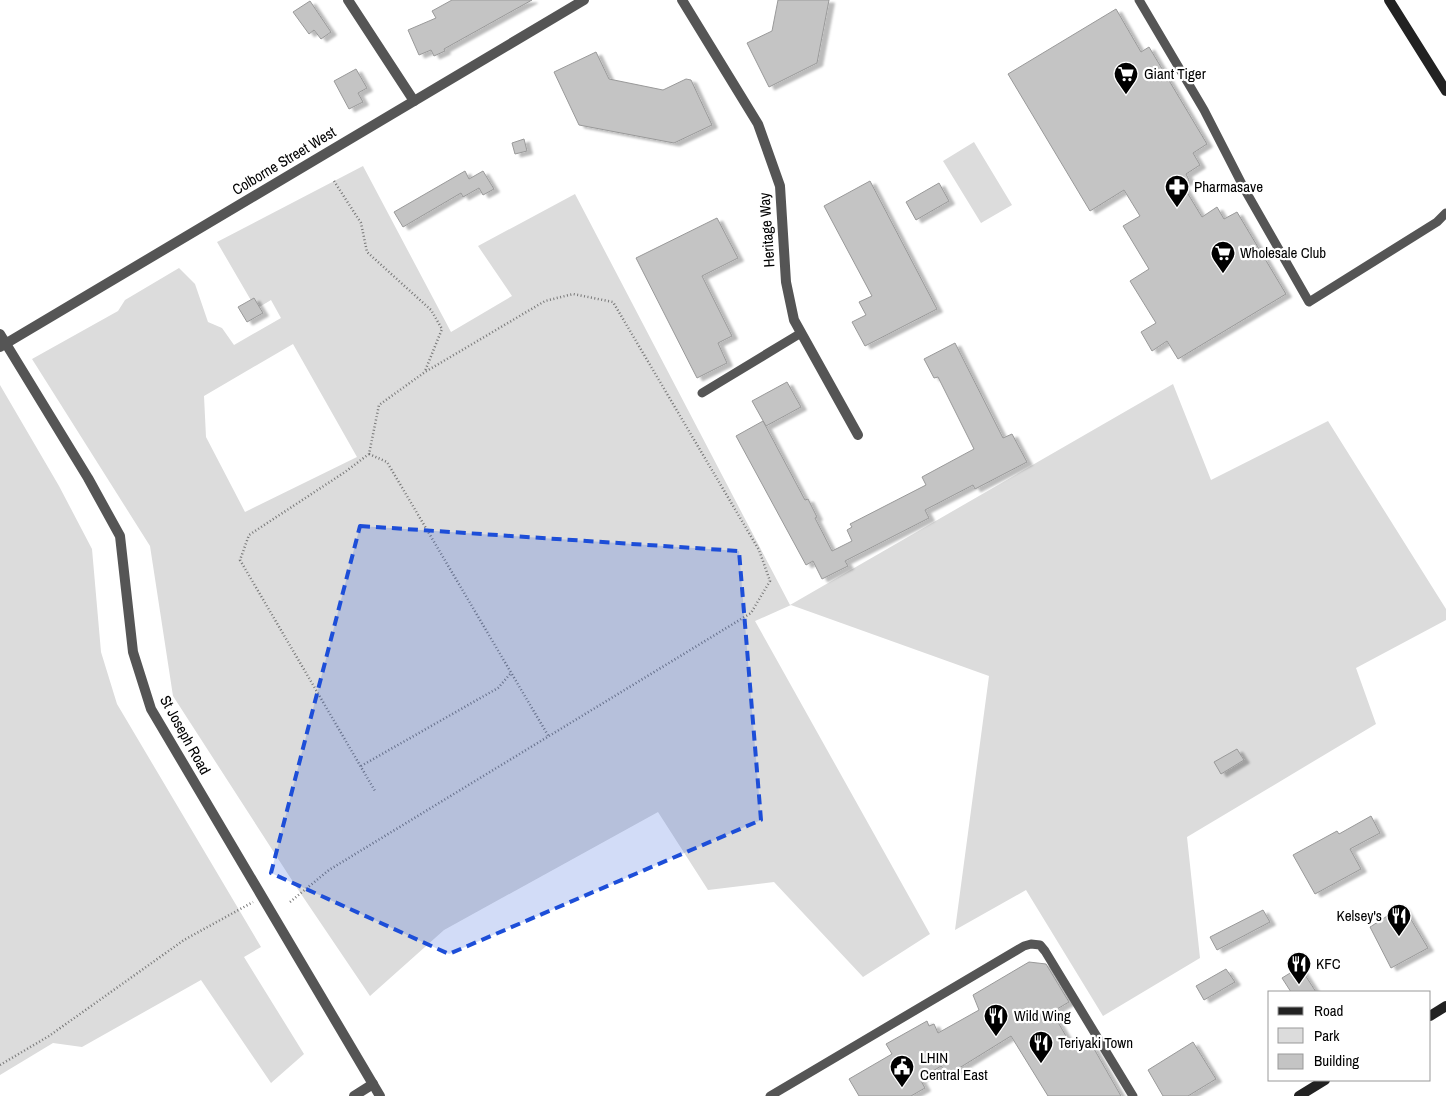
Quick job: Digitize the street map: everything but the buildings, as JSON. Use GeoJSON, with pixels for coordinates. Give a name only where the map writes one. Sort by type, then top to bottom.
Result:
{"type":"FeatureCollection","features":[{"type":"Feature","properties":{"kind":"main road"},"geometry":{"type":"LineString","coordinates":[[1389,0],[1446,91]]}},
{"type":"Feature","properties":{"kind":"main road"},"geometry":{"type":"LineString","coordinates":[[1431,1015],[1446,1006]]}},
{"type":"Feature","properties":{"kind":"main road"},"geometry":{"type":"LineString","coordinates":[[1299,1096],[1323,1081]]}},
{"type":"Feature","properties":{"kind":"street"},"geometry":{"type":"LineString","coordinates":[[348,0],[414,101]]}},
{"type":"Feature","properties":{"kind":"street","name":"Colborne Street West"},"geometry":{"type":"LineString","coordinates":[[2,341],[584,0]]}},
{"type":"Feature","properties":{"kind":"street","name":"Heritage Way"},"geometry":{"type":"LineString","coordinates":[[682,0],[758,124],[780,186],[786,282],[794,320],[858,435]]}},
{"type":"Feature","properties":{"kind":"street","name":"St Joseph Road"},"geometry":{"type":"LineString","coordinates":[[2,341],[88,478],[120,536],[133,652],[151,709],[380,1096]]}},
{"type":"Feature","properties":{"kind":"street"},"geometry":{"type":"LineString","coordinates":[[354,1096],[373,1084]]}},
{"type":"Feature","properties":{"kind":"lane"},"geometry":{"type":"LineString","coordinates":[[1139,0],[1204,110],[1245,190],[1309,302],[1437,222],[1446,213]]}},
{"type":"Feature","properties":{"kind":"lane"},"geometry":{"type":"LineString","coordinates":[[702,393],[801,333]]}},
{"type":"Feature","properties":{"kind":"lane"},"geometry":{"type":"LineString","coordinates":[[770,1096],[1024,946],[1031,944],[1040,945],[1045,951],[1133,1096]]}},
{"type":"Feature","properties":{"kind":"path"},"geometry":{"type":"LineString","coordinates":[[334,181],[361,223],[367,252],[431,310],[442,329],[425,372]]}},
{"type":"Feature","properties":{"kind":"path"},"geometry":{"type":"LineString","coordinates":[[290,902],[329,870],[751,614],[770,582],[759,550],[613,302],[573,294],[545,301],[425,372],[378,405],[369,454],[345,472],[249,534],[240,560],[376,791]]}},
{"type":"Feature","properties":{"kind":"path"},"geometry":{"type":"LineString","coordinates":[[369,454],[387,462],[549,737]]}},
{"type":"Feature","properties":{"kind":"path"},"geometry":{"type":"LineString","coordinates":[[361,766],[498,688],[511,673]]}},
{"type":"Feature","properties":{"kind":"path"},"geometry":{"type":"LineString","coordinates":[[0,1064],[49,1036],[184,940],[244,906],[263,898]]}},
{"type":"Feature","properties":{"kind":"highlighted area"},"geometry":{"type":"Polygon","coordinates":[[[360,526],[739,551],[761,820],[449,954],[271,873],[360,526]]]}},
{"type":"Feature","properties":{"kind":"green space"},"geometry":{"type":"Polygon","coordinates":[[[974,142],[1012,205],[981,223],[943,161],[974,142]]]}},
{"type":"Feature","properties":{"kind":"green space"},"geometry":{"type":"Polygon","coordinates":[[[363,166],[451,332],[512,296],[478,246],[575,194],[790,605],[1173,384],[1211,480],[1328,421],[1446,609],[1446,620],[1356,668],[1376,724],[1187,837],[1200,958],[1103,1016],[1026,890],[955,930],[989,676],[791,605],[755,621],[930,934],[863,977],[774,882],[708,890],[658,812],[444,930],[370,996],[297,888],[173,696],[150,546],[32,359],[118,311],[125,300],[179,268],[195,284],[208,322],[222,328],[234,345],[281,318],[271,300],[256,309],[217,242],[363,166]],[[293,344],[204,396],[206,437],[245,512],[357,457],[293,344]]]}},
{"type":"Feature","properties":{"kind":"green space"},"geometry":{"type":"Polygon","coordinates":[[[0,385],[59,486],[92,549],[101,652],[117,704],[261,947],[244,957],[304,1054],[271,1083],[201,980],[82,1047],[53,1043],[0,1075],[0,385]]]}},
{"type":"Feature","properties":{"kind":"place","name":"Giant Tiger"},"geometry":{"type":"Point","coordinates":[1126,95]}},
{"type":"Feature","properties":{"kind":"place","name":"Pharmasave"},"geometry":{"type":"Point","coordinates":[1177,208]}},
{"type":"Feature","properties":{"kind":"place","name":"Wholesale Club"},"geometry":{"type":"Point","coordinates":[1223,274]}},
{"type":"Feature","properties":{"kind":"place","name":"Kelsey's"},"geometry":{"type":"Point","coordinates":[1399,937]}},
{"type":"Feature","properties":{"kind":"place","name":"KFC"},"geometry":{"type":"Point","coordinates":[1299,985]}},
{"type":"Feature","properties":{"kind":"place","name":"Wild Wing"},"geometry":{"type":"Point","coordinates":[996,1037]}},
{"type":"Feature","properties":{"kind":"place","name":"Teriyaki Town"},"geometry":{"type":"Point","coordinates":[1041,1064]}},
{"type":"Feature","properties":{"kind":"place","name":"LHIN Central East"},"geometry":{"type":"Point","coordinates":[902,1088]}}]}
